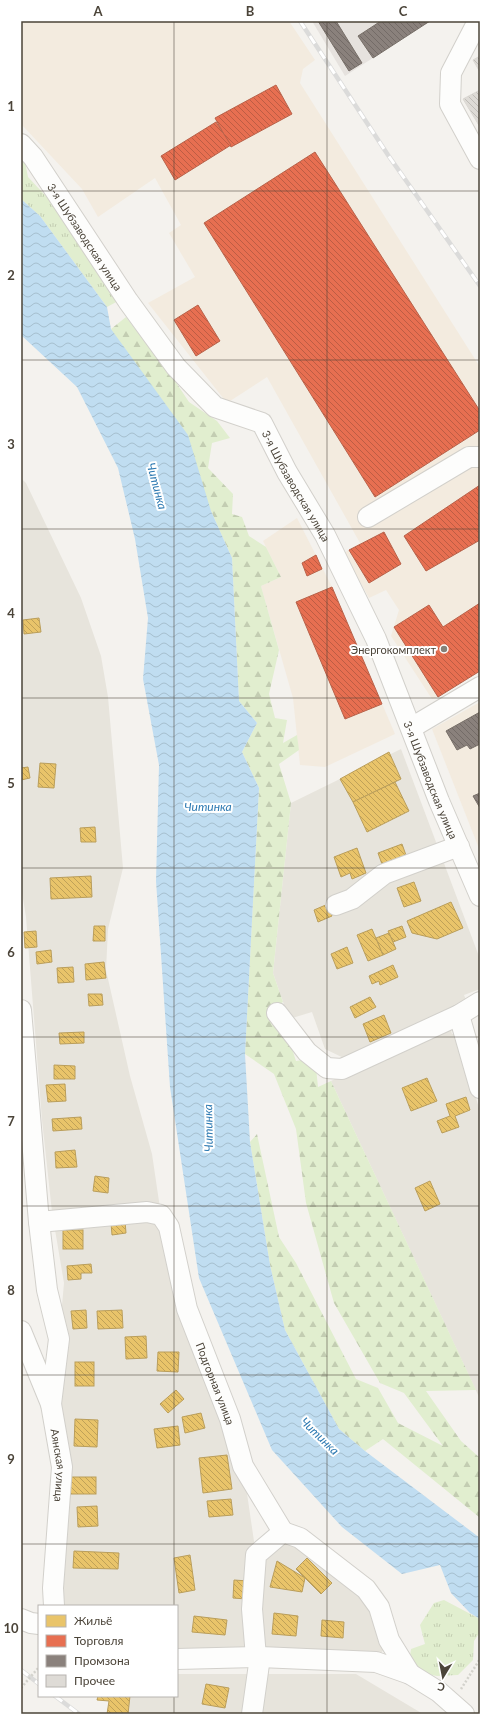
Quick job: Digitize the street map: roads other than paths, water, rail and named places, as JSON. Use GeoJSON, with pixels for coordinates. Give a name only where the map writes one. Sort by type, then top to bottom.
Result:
{"type":"FeatureCollection","features":[{"type":"Feature","properties":{"kind":"street"},"geometry":{"type":"LineString","coordinates":[[478,21],[451,73],[450,104],[480,159]]}},
{"type":"Feature","properties":{"kind":"street","name":"3-я Шубзаводская улица"},"geometry":{"type":"LineString","coordinates":[[21,144],[33,156],[128,301],[176,367],[215,407],[262,422],[287,472],[325,535],[372,632],[480,896]]}},
{"type":"Feature","properties":{"kind":"street"},"geometry":{"type":"LineString","coordinates":[[368,517],[469,457],[480,457]]}},
{"type":"Feature","properties":{"kind":"street"},"geometry":{"type":"LineString","coordinates":[[411,728],[480,687]]}},
{"type":"Feature","properties":{"kind":"street"},"geometry":{"type":"LineString","coordinates":[[336,905],[352,899],[384,874],[459,846]]}},
{"type":"Feature","properties":{"kind":"street"},"geometry":{"type":"LineString","coordinates":[[277,1013],[307,1052],[327,1068],[342,1069],[459,1015],[480,1002]]}},
{"type":"Feature","properties":{"kind":"street"},"geometry":{"type":"LineString","coordinates":[[21,1010],[39,1222],[47,1290],[59,1339],[51,1404]]}},
{"type":"Feature","properties":{"kind":"street"},"geometry":{"type":"LineString","coordinates":[[459,1015],[480,1088]]}},
{"type":"Feature","properties":{"kind":"street","name":"Подгорная улица"},"geometry":{"type":"LineString","coordinates":[[39,1222],[147,1212],[161,1215],[169,1227],[187,1309],[230,1419],[243,1466],[283,1532]]}},
{"type":"Feature","properties":{"kind":"street","name":"Аянская улица"},"geometry":{"type":"LineString","coordinates":[[23,1339],[51,1404],[62,1467],[53,1588],[54,1605]]}},
{"type":"Feature","properties":{"kind":"street"},"geometry":{"type":"LineString","coordinates":[[252,1714],[258,1657],[252,1609],[256,1555],[283,1532],[300,1538],[366,1589],[379,1607],[389,1640],[410,1674]]}},
{"type":"Feature","properties":{"kind":"street"},"geometry":{"type":"LineString","coordinates":[[21,1619],[38,1624]]}},
{"type":"Feature","properties":{"kind":"street"},"geometry":{"type":"LineString","coordinates":[[178,1658],[258,1657],[376,1662],[410,1674],[439,1692],[458,1708]]}},
{"type":"Feature","properties":{"kind":"water","name":"Читинка"},"geometry":{"type":"Polygon","coordinates":[[[21,199],[40,216],[107,307],[111,329],[188,435],[211,511],[232,558],[239,701],[257,723],[242,752],[259,788],[245,1054],[250,1142],[270,1265],[285,1330],[339,1429],[365,1451],[480,1538],[480,1619],[470,1613],[451,1593],[440,1565],[402,1574],[342,1527],[272,1450],[199,1278],[170,1087],[156,881],[159,765],[143,679],[148,618],[135,539],[118,468],[77,387],[21,335],[21,199]]]}},
{"type":"Feature","properties":{"kind":"railway"},"geometry":{"type":"LineString","coordinates":[[300,21],[388,155],[480,286]]}},
{"type":"Feature","properties":{"kind":"railway"},"geometry":{"type":"LineString","coordinates":[[21,1670],[38,1683]]}},
{"type":"Feature","properties":{"kind":"railway"},"geometry":{"type":"LineString","coordinates":[[56,1697],[79,1714]]}},
{"type":"Feature","properties":{"kind":"place","name":"Энергокомплект"},"geometry":{"type":"Point","coordinates":[444,649]}}]}
